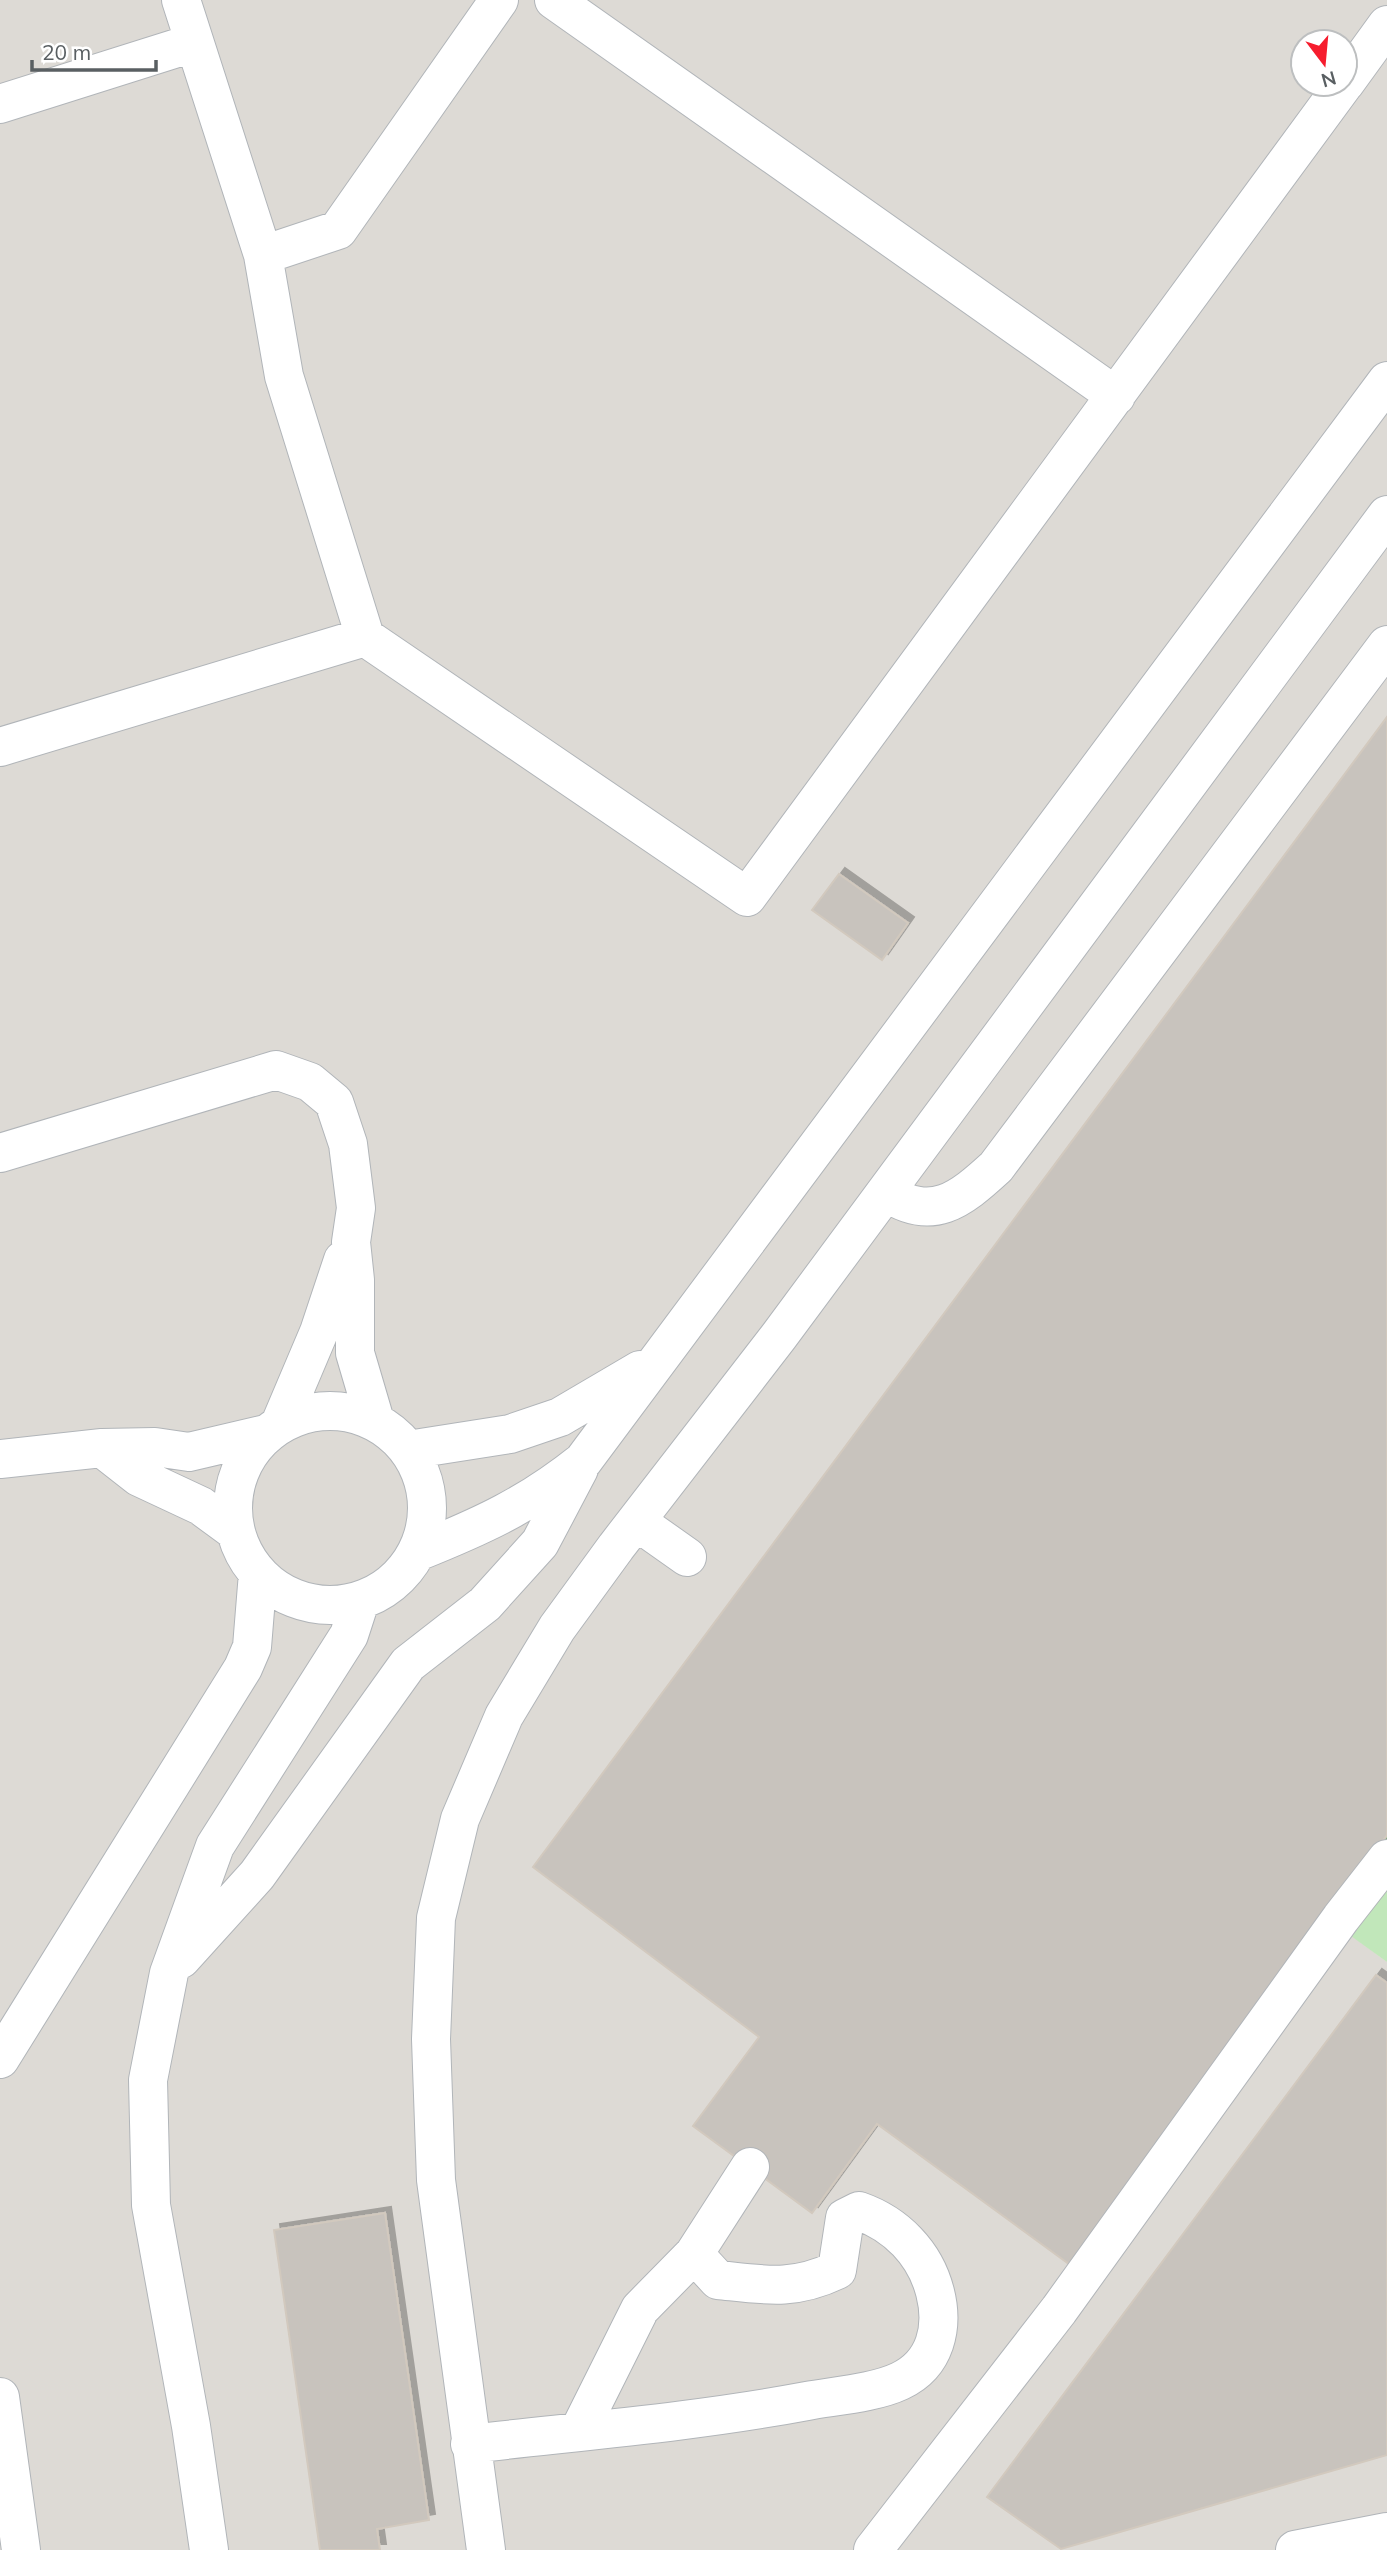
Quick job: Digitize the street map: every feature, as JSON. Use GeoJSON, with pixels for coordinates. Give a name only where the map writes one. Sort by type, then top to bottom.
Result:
{"type":"FeatureCollection","features":[{"type":"Feature","properties":{"kind":"lane"},"geometry":{"type":"LineString","coordinates":[[181,0],[263,255],[284,376],[365,637],[747,897],[1334,98]]}},
{"type":"Feature","properties":{"kind":"lane"},"geometry":{"type":"LineString","coordinates":[[263,255],[338,230],[499,0]]}},
{"type":"Feature","properties":{"kind":"lane"},"geometry":{"type":"LineString","coordinates":[[554,0],[1116,396]]}},
{"type":"Feature","properties":{"kind":"lane"},"geometry":{"type":"LineString","coordinates":[[1359,64],[1387,25]]}},
{"type":"Feature","properties":{"kind":"lane"},"geometry":{"type":"LineString","coordinates":[[0,104],[193,43]]}},
{"type":"Feature","properties":{"kind":"lane"},"geometry":{"type":"LineString","coordinates":[[169,1973],[257,1875],[408,1664],[485,1604],[540,1543],[583,1461],[1387,381]]}},
{"type":"Feature","properties":{"kind":"lane"},"geometry":{"type":"LineString","coordinates":[[486,2550],[436,2180],[431,2039],[436,1918],[460,1819],[504,1716],[557,1628],[886,1192],[1387,515]]}},
{"type":"Feature","properties":{"kind":"lane"},"geometry":{"type":"LineString","coordinates":[[0,747],[365,637]]}},
{"type":"Feature","properties":{"kind":"lane"},"geometry":{"type":"LineString","coordinates":[[886,1192],[904,1204],[922,1208],[941,1206],[961,1196],[996,1167],[1387,645]]}},
{"type":"Feature","properties":{"kind":"lane"},"geometry":{"type":"LineString","coordinates":[[0,1153],[276,1070],[310,1082],[334,1102],[348,1144],[356,1208],[351,1242],[319,1332],[274,1429],[248,1452],[239,1472],[233,1501],[235,1531],[244,1554],[258,1573],[280,1591],[305,1602],[332,1605],[360,1601],[383,1590],[402,1573],[417,1552],[426,1526],[427,1500],[422,1473],[408,1450],[393,1433],[375,1421],[344,1411],[311,1412],[274,1429],[189,1452],[155,1447],[102,1448],[0,1459]]}},
{"type":"Feature","properties":{"kind":"lane"},"geometry":{"type":"LineString","coordinates":[[351,1242],[355,1280],[355,1353],[375,1421]]}},
{"type":"Feature","properties":{"kind":"lane"},"geometry":{"type":"LineString","coordinates":[[408,1450],[510,1434],[559,1417],[615,1387],[659,1357]]}},
{"type":"Feature","properties":{"kind":"lane"},"geometry":{"type":"LineString","coordinates":[[102,1448],[139,1477],[201,1506],[235,1531]]}},
{"type":"Feature","properties":{"kind":"lane"},"geometry":{"type":"LineString","coordinates":[[417,1552],[488,1524],[527,1502],[583,1461]]}},
{"type":"Feature","properties":{"kind":"lane"},"geometry":{"type":"LineString","coordinates":[[636,1521],[687,1557]]}},
{"type":"Feature","properties":{"kind":"lane"},"geometry":{"type":"LineString","coordinates":[[0,2059],[243,1668],[252,1647],[258,1573]]}},
{"type":"Feature","properties":{"kind":"lane"},"geometry":{"type":"LineString","coordinates":[[209,2550],[191,2426],[151,2205],[148,2080],[169,1973],[215,1846],[349,1635],[360,1601]]}},
{"type":"Feature","properties":{"kind":"lane"},"geometry":{"type":"LineString","coordinates":[[873,2550],[1059,2309],[1332,1930],[1387,1859]]}},
{"type":"Feature","properties":{"kind":"lane"},"geometry":{"type":"LineString","coordinates":[[579,2431],[640,2309],[694,2254],[750,2167]]}},
{"type":"Feature","properties":{"kind":"lane"},"geometry":{"type":"LineString","coordinates":[[470,2444],[779,2406],[900,2381],[925,2362],[939,2337],[939,2308],[930,2272],[908,2242],[881,2219],[859,2211],[845,2218],[836,2270],[812,2282],[775,2286],[719,2280],[694,2254]]}},
{"type":"Feature","properties":{"kind":"lane"},"geometry":{"type":"LineString","coordinates":[[0,2397],[21,2550]]}},
{"type":"Feature","properties":{"kind":"lane"},"geometry":{"type":"LineString","coordinates":[[1295,2550],[1387,2532]]}},
{"type":"Feature","properties":{"kind":"shaded area"},"geometry":{"type":"Polygon","coordinates":[[[0,0],[1387,0],[1387,1835],[1326,1917],[1387,1962],[1387,2550],[0,2550],[0,0]]]}},
{"type":"Feature","properties":{"kind":"green space"},"geometry":{"type":"Polygon","coordinates":[[[1387,1835],[1387,1962],[1326,1918],[1387,1835]]]}},
{"type":"Feature","properties":{"kind":"building"},"geometry":{"type":"Polygon","coordinates":[[[1387,717],[1387,1835],[1069,2264],[877,2124],[812,2213],[693,2126],[759,2037],[533,1867],[1387,717]]]}},
{"type":"Feature","properties":{"kind":"building"},"geometry":{"type":"Polygon","coordinates":[[[839,874],[908,923],[882,960],[812,910],[839,874]]]}},
{"type":"Feature","properties":{"kind":"building"},"geometry":{"type":"Polygon","coordinates":[[[1376,1975],[1387,1983],[1387,2455],[1061,2549],[987,2497],[1376,1975]]]}},
{"type":"Feature","properties":{"kind":"building"},"geometry":{"type":"Polygon","coordinates":[[[385,2213],[429,2520],[377,2529],[380,2550],[320,2550],[274,2230],[385,2213]]]}}]}
